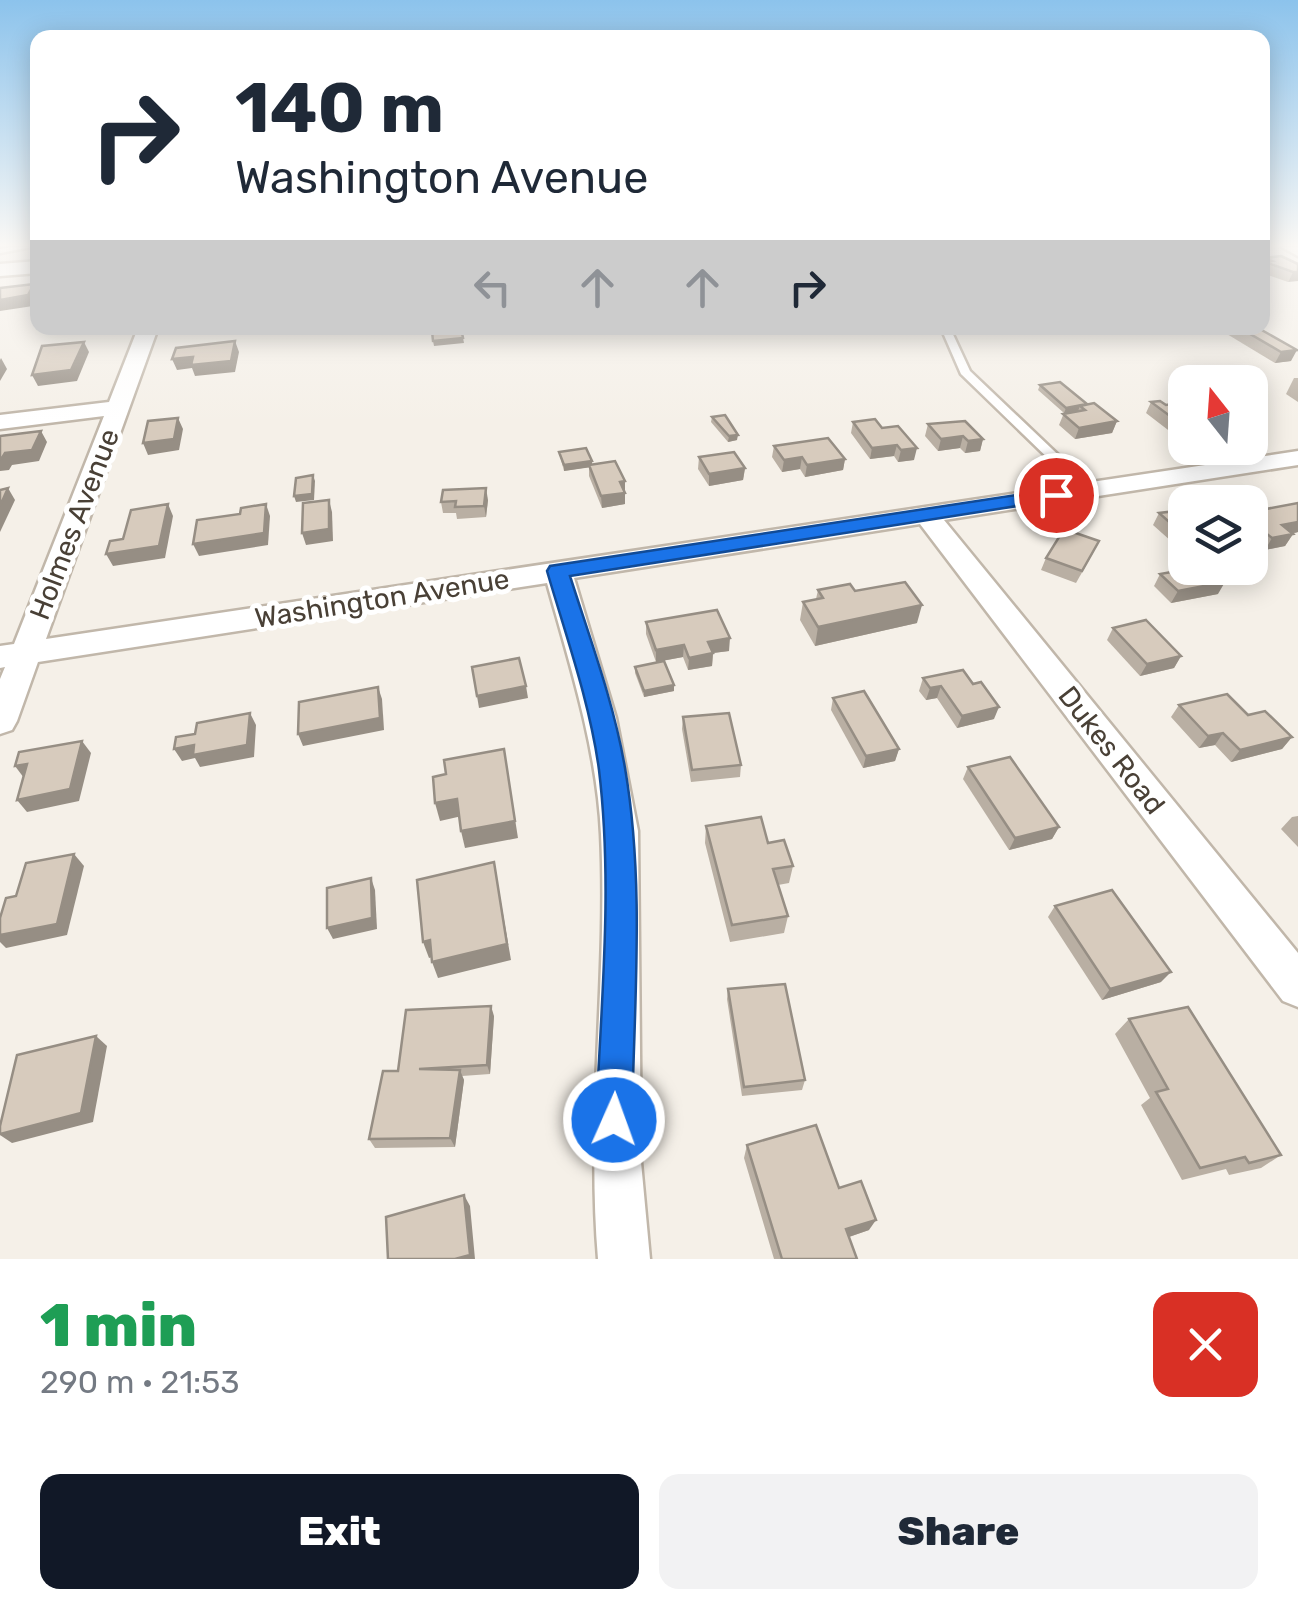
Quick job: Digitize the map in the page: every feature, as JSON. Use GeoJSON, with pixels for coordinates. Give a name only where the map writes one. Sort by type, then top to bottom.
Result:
{"type":"FeatureCollection","features":[{"type":"Feature","properties":{"kind":"street","name":"Holmes Avenue"},"geometry":{"type":"LineString","coordinates":[[0,721],[13,655],[145,335]]}},
{"type":"Feature","properties":{"kind":"street"},"geometry":{"type":"LineString","coordinates":[[0,422],[117,408]]}},
{"type":"Feature","properties":{"kind":"street","name":"Washington Avenue"},"geometry":{"type":"LineString","coordinates":[[13,655],[1298,458]]}},
{"type":"Feature","properties":{"kind":"street","name":"Dukes Road"},"geometry":{"type":"LineString","coordinates":[[926,515],[1298,986]]}},
{"type":"Feature","properties":{"kind":"street"},"geometry":{"type":"LineString","coordinates":[[558,571],[600,713],[614,788],[622,867],[613,1156],[624,1259]]}},
{"type":"Feature","properties":{"kind":"lane"},"geometry":{"type":"LineString","coordinates":[[948,335],[965,372],[1088,490]]}},
{"type":"Feature","properties":{"kind":"building"},"geometry":{"type":"Polygon","coordinates":[[[432,335],[463,338],[433,341],[432,335]]]}},
{"type":"Feature","properties":{"kind":"building"},"geometry":{"type":"Polygon","coordinates":[[[1252,335],[1270,335],[1297,350],[1281,352],[1252,335]]]}},
{"type":"Feature","properties":{"kind":"building"},"geometry":{"type":"Polygon","coordinates":[[[235,341],[231,361],[191,365],[193,357],[172,359],[176,348],[235,341]]]}},
{"type":"Feature","properties":{"kind":"building"},"geometry":{"type":"Polygon","coordinates":[[[84,342],[71,370],[32,375],[42,346],[84,342]]]}},
{"type":"Feature","properties":{"kind":"building"},"geometry":{"type":"Polygon","coordinates":[[[1060,382],[1087,404],[1066,408],[1040,385],[1060,382]]]}},
{"type":"Feature","properties":{"kind":"building"},"geometry":{"type":"Polygon","coordinates":[[[1151,402],[1168,405],[1168,415],[1151,402]]]}},
{"type":"Feature","properties":{"kind":"building"},"geometry":{"type":"Polygon","coordinates":[[[1094,403],[1117,421],[1079,428],[1063,414],[1085,410],[1080,406],[1094,403]]]}},
{"type":"Feature","properties":{"kind":"building"},"geometry":{"type":"Polygon","coordinates":[[[725,415],[738,435],[729,436],[712,417],[725,415]]]}},
{"type":"Feature","properties":{"kind":"building"},"geometry":{"type":"Polygon","coordinates":[[[178,418],[174,439],[143,443],[148,421],[178,418]]]}},
{"type":"Feature","properties":{"kind":"building"},"geometry":{"type":"Polygon","coordinates":[[[875,419],[882,428],[898,426],[917,448],[872,448],[853,422],[875,419]]]}},
{"type":"Feature","properties":{"kind":"building"},"geometry":{"type":"Polygon","coordinates":[[[965,421],[983,439],[941,439],[928,424],[965,421]]]}},
{"type":"Feature","properties":{"kind":"building"},"geometry":{"type":"Polygon","coordinates":[[[41,431],[32,450],[5,453],[0,459],[0,436],[41,431]]]}},
{"type":"Feature","properties":{"kind":"building"},"geometry":{"type":"Polygon","coordinates":[[[828,438],[845,459],[807,465],[802,457],[784,460],[774,446],[828,438]]]}},
{"type":"Feature","properties":{"kind":"building"},"geometry":{"type":"Polygon","coordinates":[[[586,448],[592,461],[564,465],[559,452],[586,448]]]}},
{"type":"Feature","properties":{"kind":"building"},"geometry":{"type":"Polygon","coordinates":[[[734,452],[745,468],[709,474],[699,457],[734,452]]]}},
{"type":"Feature","properties":{"kind":"building"},"geometry":{"type":"Polygon","coordinates":[[[615,461],[625,481],[620,482],[625,493],[601,496],[589,465],[615,461]]]}},
{"type":"Feature","properties":{"kind":"building"},"geometry":{"type":"Polygon","coordinates":[[[313,475],[312,494],[294,496],[296,478],[313,475]]]}},
{"type":"Feature","properties":{"kind":"building"},"geometry":{"type":"Polygon","coordinates":[[[8,488],[0,506],[0,490],[8,488]]]}},
{"type":"Feature","properties":{"kind":"building"},"geometry":{"type":"Polygon","coordinates":[[[486,488],[484,506],[455,507],[456,501],[441,502],[443,490],[486,488]]]}},
{"type":"Feature","properties":{"kind":"building"},"geometry":{"type":"Polygon","coordinates":[[[329,500],[329,529],[302,533],[303,503],[329,500]]]}},
{"type":"Feature","properties":{"kind":"building"},"geometry":{"type":"Polygon","coordinates":[[[1298,503],[1298,522],[1282,525],[1293,534],[1272,538],[1268,535],[1268,509],[1298,503]]]}},
{"type":"Feature","properties":{"kind":"building"},"geometry":{"type":"Polygon","coordinates":[[[168,504],[159,546],[106,554],[110,541],[123,539],[131,510],[168,504]]]}},
{"type":"Feature","properties":{"kind":"building"},"geometry":{"type":"Polygon","coordinates":[[[266,504],[264,533],[193,544],[197,520],[240,514],[241,508],[266,504]]]}},
{"type":"Feature","properties":{"kind":"building"},"geometry":{"type":"Polygon","coordinates":[[[1064,529],[1099,541],[1082,571],[1046,558],[1064,529]]]}},
{"type":"Feature","properties":{"kind":"building"},"geometry":{"type":"Polygon","coordinates":[[[905,582],[922,605],[818,627],[803,602],[823,598],[818,590],[850,584],[855,591],[905,582]]]}},
{"type":"Feature","properties":{"kind":"building"},"geometry":{"type":"Polygon","coordinates":[[[1172,585],[1209,585],[1178,591],[1172,585]]]}},
{"type":"Feature","properties":{"kind":"building"},"geometry":{"type":"Polygon","coordinates":[[[717,610],[730,638],[708,642],[713,653],[689,658],[684,645],[656,650],[646,622],[717,610]]]}},
{"type":"Feature","properties":{"kind":"building"},"geometry":{"type":"Polygon","coordinates":[[[1146,620],[1181,656],[1147,664],[1113,628],[1146,620]]]}},
{"type":"Feature","properties":{"kind":"building"},"geometry":{"type":"Polygon","coordinates":[[[519,658],[526,686],[477,696],[472,667],[519,658]]]}},
{"type":"Feature","properties":{"kind":"building"},"geometry":{"type":"Polygon","coordinates":[[[664,661],[674,685],[644,691],[635,667],[664,661]]]}},
{"type":"Feature","properties":{"kind":"building"},"geometry":{"type":"Polygon","coordinates":[[[963,670],[973,684],[981,682],[999,707],[962,716],[941,686],[930,688],[923,678],[963,670]]]}},
{"type":"Feature","properties":{"kind":"building"},"geometry":{"type":"Polygon","coordinates":[[[378,687],[380,718],[298,734],[299,702],[378,687]]]}},
{"type":"Feature","properties":{"kind":"building"},"geometry":{"type":"Polygon","coordinates":[[[864,691],[899,749],[866,756],[833,698],[864,691]]]}},
{"type":"Feature","properties":{"kind":"building"},"geometry":{"type":"Polygon","coordinates":[[[1227,694],[1248,715],[1265,711],[1292,737],[1240,750],[1223,733],[1208,736],[1179,705],[1227,694]]]}},
{"type":"Feature","properties":{"kind":"building"},"geometry":{"type":"Polygon","coordinates":[[[250,713],[247,745],[193,755],[194,745],[174,749],[176,737],[195,734],[197,723],[250,713]]]}},
{"type":"Feature","properties":{"kind":"building"},"geometry":{"type":"Polygon","coordinates":[[[729,713],[741,765],[692,770],[683,717],[729,713]]]}},
{"type":"Feature","properties":{"kind":"building"},"geometry":{"type":"Polygon","coordinates":[[[82,741],[70,789],[17,800],[27,764],[15,766],[19,752],[82,741]]]}},
{"type":"Feature","properties":{"kind":"building"},"geometry":{"type":"Polygon","coordinates":[[[504,749],[515,821],[461,831],[457,799],[435,803],[433,777],[446,774],[444,760],[504,749]]]}},
{"type":"Feature","properties":{"kind":"building"},"geometry":{"type":"Polygon","coordinates":[[[1010,757],[1059,827],[1015,838],[968,767],[1010,757]]]}},
{"type":"Feature","properties":{"kind":"building"},"geometry":{"type":"Polygon","coordinates":[[[761,817],[768,843],[784,840],[793,866],[773,869],[788,916],[732,925],[706,826],[761,817]]]}},
{"type":"Feature","properties":{"kind":"building"},"geometry":{"type":"Polygon","coordinates":[[[74,854],[57,924],[0,935],[6,898],[16,896],[26,863],[74,854]]]}},
{"type":"Feature","properties":{"kind":"building"},"geometry":{"type":"Polygon","coordinates":[[[494,862],[507,944],[432,962],[430,940],[423,942],[417,880],[494,862]]]}},
{"type":"Feature","properties":{"kind":"building"},"geometry":{"type":"Polygon","coordinates":[[[371,878],[372,918],[327,928],[327,888],[371,878]]]}},
{"type":"Feature","properties":{"kind":"building"},"geometry":{"type":"Polygon","coordinates":[[[1112,890],[1171,972],[1110,989],[1055,906],[1112,890]]]}},
{"type":"Feature","properties":{"kind":"building"},"geometry":{"type":"Polygon","coordinates":[[[785,984],[805,1080],[744,1087],[728,989],[785,984]]]}},
{"type":"Feature","properties":{"kind":"building"},"geometry":{"type":"Polygon","coordinates":[[[491,1006],[487,1065],[419,1069],[460,1070],[450,1138],[369,1139],[383,1071],[398,1071],[406,1010],[491,1006]]]}},
{"type":"Feature","properties":{"kind":"building"},"geometry":{"type":"Polygon","coordinates":[[[1188,1007],[1281,1155],[1249,1163],[1245,1157],[1200,1168],[1156,1092],[1168,1089],[1129,1019],[1188,1007]]]}},
{"type":"Feature","properties":{"kind":"building"},"geometry":{"type":"Polygon","coordinates":[[[96,1036],[81,1113],[0,1134],[17,1055],[96,1036]]]}},
{"type":"Feature","properties":{"kind":"building"},"geometry":{"type":"Polygon","coordinates":[[[816,1125],[839,1188],[861,1181],[876,1220],[846,1229],[857,1259],[782,1259],[747,1145],[816,1125]]]}},
{"type":"Feature","properties":{"kind":"building"},"geometry":{"type":"Polygon","coordinates":[[[464,1195],[470,1255],[455,1259],[388,1259],[386,1217],[464,1195]]]}},
{"type":"Feature","properties":{"kind":"route"},"geometry":{"type":"LineString","coordinates":[[614,1120],[622,867],[612,768],[558,571],[1056,495]]}}]}
